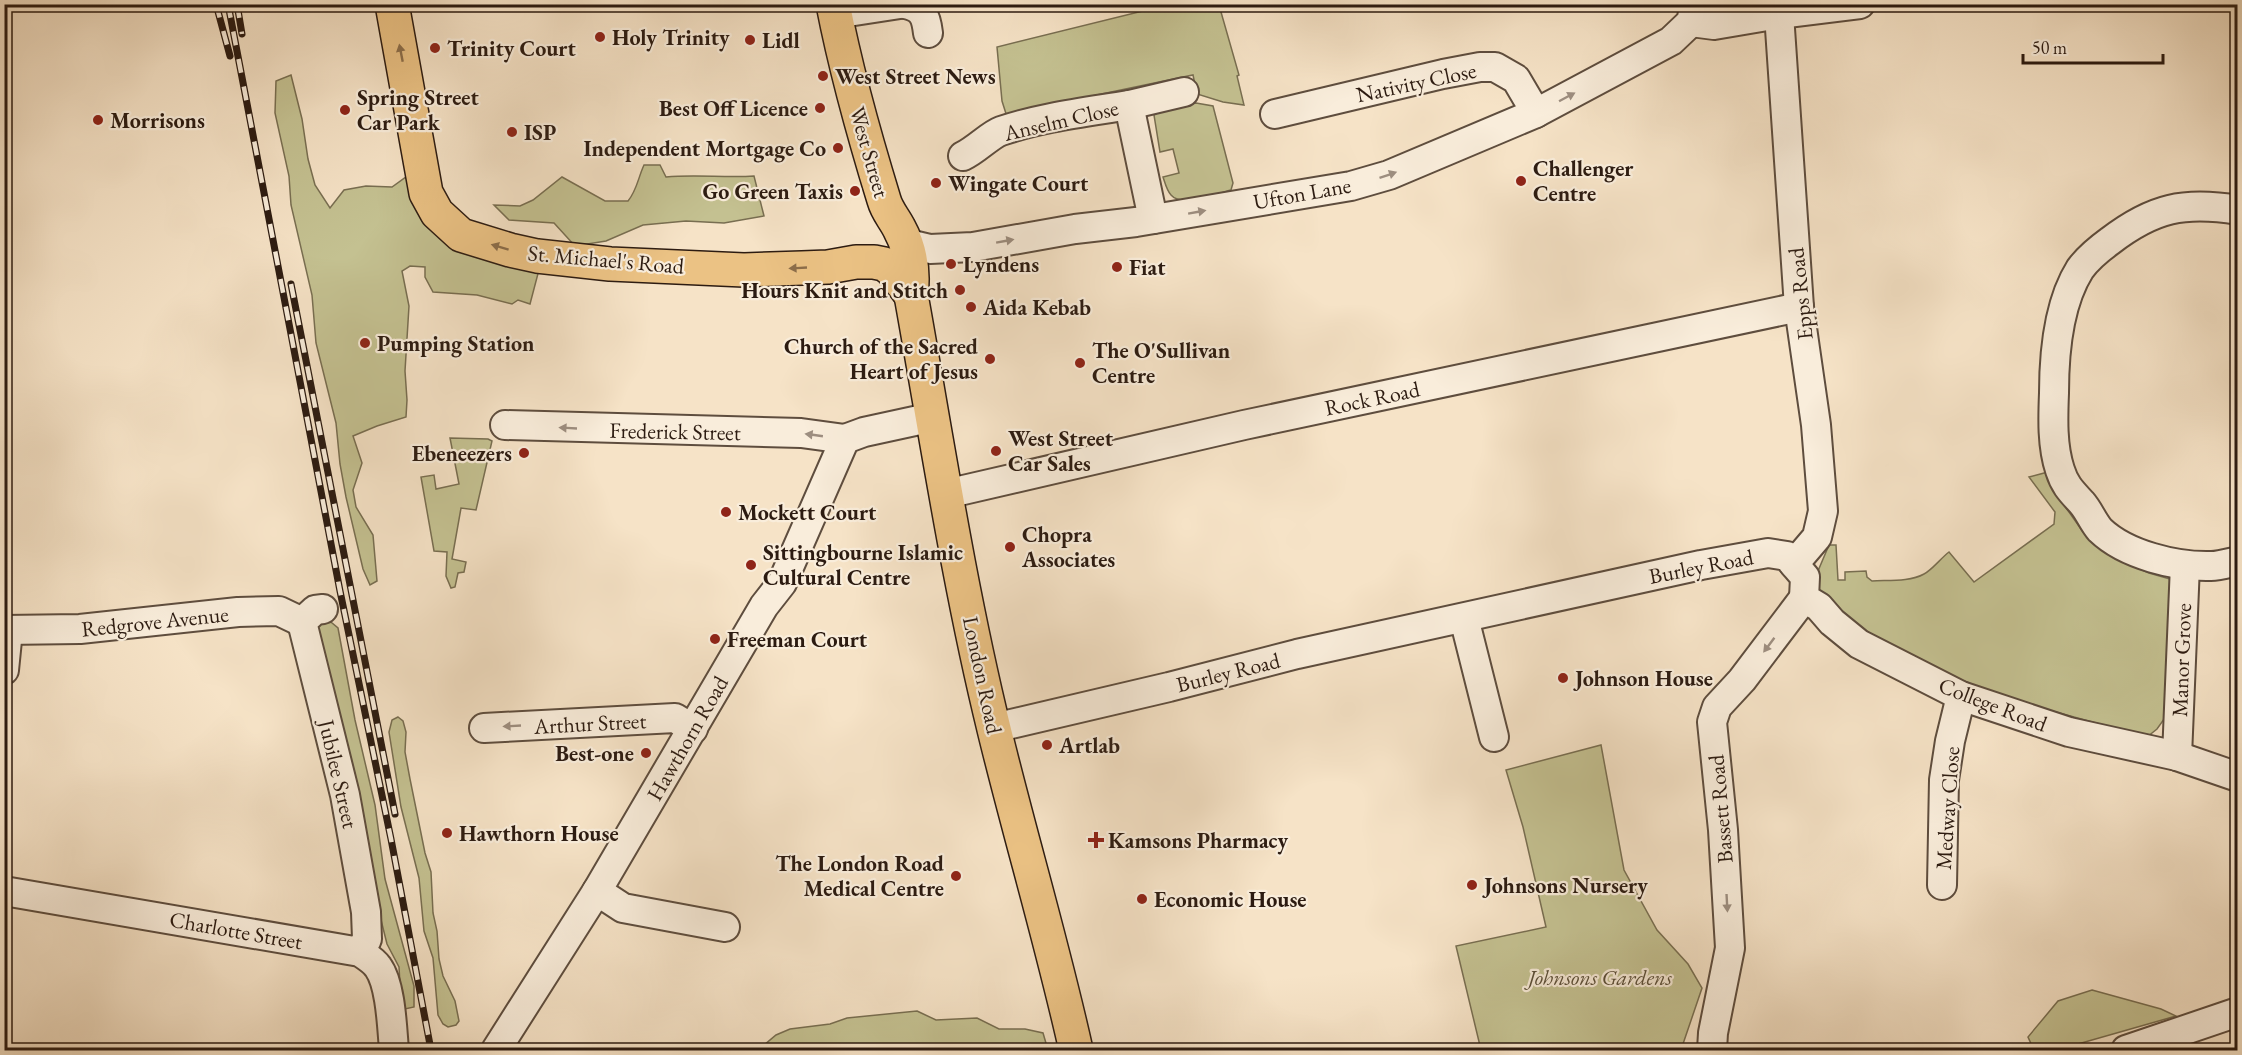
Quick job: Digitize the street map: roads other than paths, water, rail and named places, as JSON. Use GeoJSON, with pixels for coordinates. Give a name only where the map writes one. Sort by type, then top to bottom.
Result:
{"type":"FeatureCollection","features":[{"type":"Feature","properties":{"kind":"main road","name":"St. Michael's Road"},"geometry":{"type":"LineString","coordinates":[[392,4],[426,193],[437,213],[461,235],[537,256],[610,264],[744,270],[828,267],[856,261],[884,264],[898,276],[911,295]]}},
{"type":"Feature","properties":{"kind":"main road","name":"West Street"},"geometry":{"type":"LineString","coordinates":[[834,9],[854,100],[887,211],[899,228],[905,243],[913,274],[911,295]]}},
{"type":"Feature","properties":{"kind":"main road"},"geometry":{"type":"LineString","coordinates":[[856,261],[882,234],[887,222],[887,211]]}},
{"type":"Feature","properties":{"kind":"main road","name":"London Road"},"geometry":{"type":"LineString","coordinates":[[911,295],[946,494],[994,728],[1056,964],[1076,1050]]}},
{"type":"Feature","properties":{"kind":"street"},"geometry":{"type":"LineString","coordinates":[[834,9],[900,4]]}},
{"type":"Feature","properties":{"kind":"street"},"geometry":{"type":"LineString","coordinates":[[905,4],[916,6],[926,18],[928,33]]}},
{"type":"Feature","properties":{"kind":"street","name":"Ufton Lane"},"geometry":{"type":"LineString","coordinates":[[905,243],[930,249],[973,247],[1351,186],[1426,161],[1536,113],[1686,22],[1714,25],[1860,4]]}},
{"type":"Feature","properties":{"kind":"street","name":"Epps Road"},"geometry":{"type":"LineString","coordinates":[[1779,14],[1799,307],[1816,425],[1823,511],[1817,537],[1794,564]]}},
{"type":"Feature","properties":{"kind":"street","name":"Nativity Close"},"geometry":{"type":"LineString","coordinates":[[1275,114],[1443,74],[1488,67],[1496,67],[1516,79],[1536,113]]}},
{"type":"Feature","properties":{"kind":"street","name":"Anselm Close"},"geometry":{"type":"LineString","coordinates":[[963,156],[975,150],[998,131],[1060,116],[1129,105],[1184,92]]}},
{"type":"Feature","properties":{"kind":"street","name":"Anselm Close"},"geometry":{"type":"LineString","coordinates":[[1129,105],[1153,219]]}},
{"type":"Feature","properties":{"kind":"street"},"geometry":{"type":"LineString","coordinates":[[2238,210],[2206,206],[2165,210],[2131,225],[2094,253],[2080,269],[2065,307],[2054,379],[2055,448],[2060,470],[2070,492],[2083,504],[2100,530],[2128,548],[2154,558],[2185,565],[2213,566],[2238,561]]}},
{"type":"Feature","properties":{"kind":"street","name":"Rock Road"},"geometry":{"type":"LineString","coordinates":[[946,494],[1244,425],[1799,307]]}},
{"type":"Feature","properties":{"kind":"street"},"geometry":{"type":"LineString","coordinates":[[845,439],[864,432],[933,417]]}},
{"type":"Feature","properties":{"kind":"street","name":"Frederick Street"},"geometry":{"type":"LineString","coordinates":[[504,425],[801,433],[845,439]]}},
{"type":"Feature","properties":{"kind":"street","name":"Hawthorn Road"},"geometry":{"type":"LineString","coordinates":[[496,1050],[597,891],[764,606],[782,582],[845,439]]}},
{"type":"Feature","properties":{"kind":"street","name":"Burley Road"},"geometry":{"type":"LineString","coordinates":[[994,728],[1298,654],[1701,565],[1768,553],[1787,556],[1794,564]]}},
{"type":"Feature","properties":{"kind":"street"},"geometry":{"type":"LineString","coordinates":[[1794,564],[1805,577],[1804,598]]}},
{"type":"Feature","properties":{"kind":"street","name":"Manor Grove"},"geometry":{"type":"LineString","coordinates":[[2177,756],[2185,565]]}},
{"type":"Feature","properties":{"kind":"street","name":"College Road"},"geometry":{"type":"LineString","coordinates":[[1804,598],[1820,607],[1832,622],[1859,644],[1960,696],[2069,732],[2177,756],[2238,777]]}},
{"type":"Feature","properties":{"kind":"street","name":"Bassett Road"},"geometry":{"type":"LineString","coordinates":[[1712,1050],[1730,948],[1723,830],[1712,722],[1717,707],[1742,680],[1804,598]]}},
{"type":"Feature","properties":{"kind":"street","name":"Redgrove Avenue"},"geometry":{"type":"LineString","coordinates":[[6,630],[80,629],[238,612],[279,611],[313,615]]}},
{"type":"Feature","properties":{"kind":"street","name":"Jubilee Street"},"geometry":{"type":"LineString","coordinates":[[313,615],[366,912],[367,939],[360,952]]}},
{"type":"Feature","properties":{"kind":"street"},"geometry":{"type":"LineString","coordinates":[[1464,618],[1494,737]]}},
{"type":"Feature","properties":{"kind":"street"},"geometry":{"type":"LineString","coordinates":[[4,670],[6,630]]}},
{"type":"Feature","properties":{"kind":"street","name":"Medway Close"},"geometry":{"type":"LineString","coordinates":[[1942,885],[1944,780],[1960,696]]}},
{"type":"Feature","properties":{"kind":"street","name":"Arthur Street"},"geometry":{"type":"LineString","coordinates":[[484,728],[675,718],[693,729]]}},
{"type":"Feature","properties":{"kind":"street","name":"Charlotte Street"},"geometry":{"type":"LineString","coordinates":[[4,891],[360,952]]}},
{"type":"Feature","properties":{"kind":"street"},"geometry":{"type":"LineString","coordinates":[[597,891],[623,908],[724,927]]}},
{"type":"Feature","properties":{"kind":"street"},"geometry":{"type":"LineString","coordinates":[[360,952],[377,965],[382,974],[388,997],[394,1050]]}},
{"type":"Feature","properties":{"kind":"street"},"geometry":{"type":"LineString","coordinates":[[2126,1050],[2238,1012]]}},
{"type":"Feature","properties":{"kind":"railway"},"geometry":{"type":"LineString","coordinates":[[216,4],[230,56]]}},
{"type":"Feature","properties":{"kind":"railway"},"geometry":{"type":"LineString","coordinates":[[228,4],[340,591],[431,1050]]}},
{"type":"Feature","properties":{"kind":"railway"},"geometry":{"type":"LineString","coordinates":[[237,4],[242,34]]}},
{"type":"Feature","properties":{"kind":"railway"},"geometry":{"type":"LineString","coordinates":[[291,284],[395,814]]}},
{"type":"Feature","properties":{"kind":"place","name":"Holy Trinity"},"geometry":{"type":"Point","coordinates":[600,37]}},
{"type":"Feature","properties":{"kind":"place","name":"Lidl"},"geometry":{"type":"Point","coordinates":[750,40]}},
{"type":"Feature","properties":{"kind":"place","name":"Trinity Court"},"geometry":{"type":"Point","coordinates":[435,48]}},
{"type":"Feature","properties":{"kind":"place","name":"West Street News"},"geometry":{"type":"Point","coordinates":[823,76]}},
{"type":"Feature","properties":{"kind":"place","name":"Best Off Licence"},"geometry":{"type":"Point","coordinates":[820,108]}},
{"type":"Feature","properties":{"kind":"place","name":"Spring Street Car Park"},"geometry":{"type":"Point","coordinates":[345,110]}},
{"type":"Feature","properties":{"kind":"place","name":"Morrisons"},"geometry":{"type":"Point","coordinates":[98,120]}},
{"type":"Feature","properties":{"kind":"place","name":"ISP"},"geometry":{"type":"Point","coordinates":[512,132]}},
{"type":"Feature","properties":{"kind":"place","name":"Independent Mortgage Co"},"geometry":{"type":"Point","coordinates":[838,148]}},
{"type":"Feature","properties":{"kind":"place","name":"Challenger Centre"},"geometry":{"type":"Point","coordinates":[1521,181]}},
{"type":"Feature","properties":{"kind":"place","name":"Wingate Court"},"geometry":{"type":"Point","coordinates":[936,183]}},
{"type":"Feature","properties":{"kind":"place","name":"Go Green Taxis"},"geometry":{"type":"Point","coordinates":[855,191]}},
{"type":"Feature","properties":{"kind":"place","name":"Lyndens"},"geometry":{"type":"Point","coordinates":[951,264]}},
{"type":"Feature","properties":{"kind":"place","name":"Fiat"},"geometry":{"type":"Point","coordinates":[1117,267]}},
{"type":"Feature","properties":{"kind":"place","name":"Hours Knit and Stitch"},"geometry":{"type":"Point","coordinates":[960,290]}},
{"type":"Feature","properties":{"kind":"place","name":"Aida Kebab"},"geometry":{"type":"Point","coordinates":[971,307]}},
{"type":"Feature","properties":{"kind":"place","name":"Pumping Station"},"geometry":{"type":"Point","coordinates":[365,343]}},
{"type":"Feature","properties":{"kind":"place","name":"Church of the Sacred Heart of Jesus"},"geometry":{"type":"Point","coordinates":[990,359]}},
{"type":"Feature","properties":{"kind":"place","name":"The O'Sullivan Centre"},"geometry":{"type":"Point","coordinates":[1080,363]}},
{"type":"Feature","properties":{"kind":"place","name":"West Street Car Sales"},"geometry":{"type":"Point","coordinates":[996,451]}},
{"type":"Feature","properties":{"kind":"place","name":"Ebeneezers"},"geometry":{"type":"Point","coordinates":[524,453]}},
{"type":"Feature","properties":{"kind":"place","name":"Mockett Court"},"geometry":{"type":"Point","coordinates":[726,512]}},
{"type":"Feature","properties":{"kind":"place","name":"Chopra Associates"},"geometry":{"type":"Point","coordinates":[1010,547]}},
{"type":"Feature","properties":{"kind":"place","name":"Sittingbourne Islamic Cultural Centre"},"geometry":{"type":"Point","coordinates":[751,565]}},
{"type":"Feature","properties":{"kind":"place","name":"Freeman Court"},"geometry":{"type":"Point","coordinates":[715,639]}},
{"type":"Feature","properties":{"kind":"place","name":"Johnson House"},"geometry":{"type":"Point","coordinates":[1563,678]}},
{"type":"Feature","properties":{"kind":"place","name":"Artlab"},"geometry":{"type":"Point","coordinates":[1047,745]}},
{"type":"Feature","properties":{"kind":"place","name":"Best-one"},"geometry":{"type":"Point","coordinates":[646,753]}},
{"type":"Feature","properties":{"kind":"place","name":"Hawthorn House"},"geometry":{"type":"Point","coordinates":[447,833]}},
{"type":"Feature","properties":{"kind":"place","name":"Kamsons Pharmacy"},"geometry":{"type":"Point","coordinates":[1096,840]}},
{"type":"Feature","properties":{"kind":"place","name":"The London Road Medical Centre"},"geometry":{"type":"Point","coordinates":[956,876]}},
{"type":"Feature","properties":{"kind":"place","name":"Johnsons Nursery"},"geometry":{"type":"Point","coordinates":[1472,885]}},
{"type":"Feature","properties":{"kind":"place","name":"Economic House"},"geometry":{"type":"Point","coordinates":[1142,899]}},
{"type":"Feature","properties":{"kind":"park label","name":"Johnsons Gardens"},"geometry":{"type":"Point","coordinates":[1600,977]}}]}
